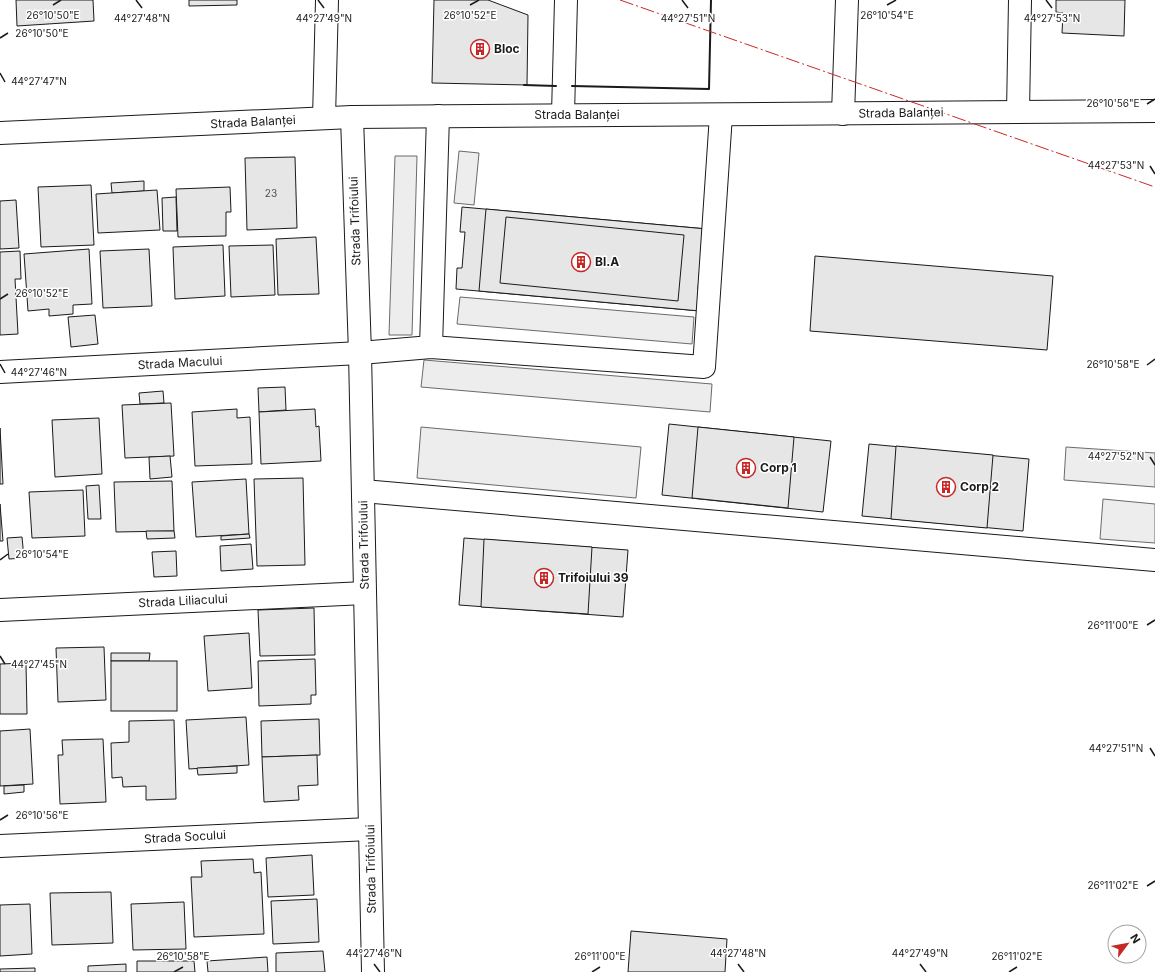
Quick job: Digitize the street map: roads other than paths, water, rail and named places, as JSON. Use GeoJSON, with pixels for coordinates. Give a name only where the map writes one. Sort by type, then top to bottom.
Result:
{"type":"FeatureCollection","features":[{"type":"Feature","properties":{"kind":"street"},"geometry":{"type":"LineString","coordinates":[[324,118],[327,0]]}},
{"type":"Feature","properties":{"kind":"street"},"geometry":{"type":"LineString","coordinates":[[563,114],[566,0]]}},
{"type":"Feature","properties":{"kind":"street"},"geometry":{"type":"LineString","coordinates":[[843,114],[847,0]]}},
{"type":"Feature","properties":{"kind":"street"},"geometry":{"type":"LineString","coordinates":[[1018,112],[1020,0]]}},
{"type":"Feature","properties":{"kind":"street","name":"Strada Balanței"},"geometry":{"type":"LineString","coordinates":[[0,133],[352,117],[563,114],[721,115],[1155,111]]}},
{"type":"Feature","properties":{"kind":"street","name":"Strada Macului"},"geometry":{"type":"LineString","coordinates":[[0,372],[360,353],[431,347],[704,367],[721,115]]}},
{"type":"Feature","properties":{"kind":"street"},"geometry":{"type":"LineString","coordinates":[[431,347],[438,116]]}},
{"type":"Feature","properties":{"kind":"street","name":"Strada Trifoiului"},"geometry":{"type":"LineString","coordinates":[[352,117],[360,353],[373,972]]}},
{"type":"Feature","properties":{"kind":"street"},"geometry":{"type":"LineString","coordinates":[[363,491],[1155,560]]}},
{"type":"Feature","properties":{"kind":"street","name":"Strada Liliacului"},"geometry":{"type":"LineString","coordinates":[[0,610],[365,593]]}},
{"type":"Feature","properties":{"kind":"street","name":"Strada Socului"},"geometry":{"type":"LineString","coordinates":[[0,846],[370,829]]}},
{"type":"Feature","properties":{"kind":"place","name":"Bloc"},"geometry":{"type":"Point","coordinates":[480,49]}},
{"type":"Feature","properties":{"kind":"place","name":"Bl.A"},"geometry":{"type":"Point","coordinates":[581,262]}},
{"type":"Feature","properties":{"kind":"place","name":"Corp 1"},"geometry":{"type":"Point","coordinates":[746,468]}},
{"type":"Feature","properties":{"kind":"place","name":"Corp 2"},"geometry":{"type":"Point","coordinates":[946,487]}},
{"type":"Feature","properties":{"kind":"place","name":"Trifoiului 39"},"geometry":{"type":"Point","coordinates":[544,578]}}]}
